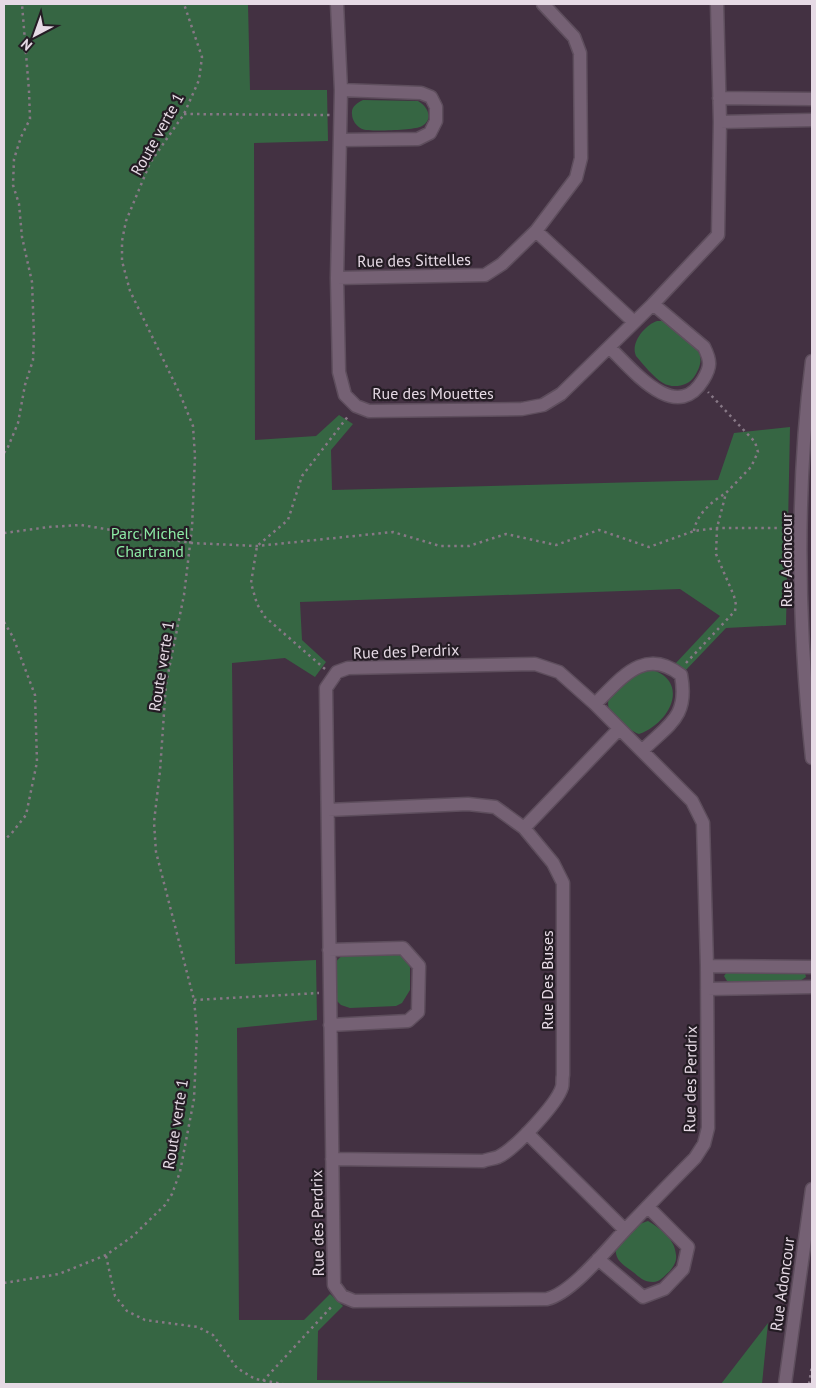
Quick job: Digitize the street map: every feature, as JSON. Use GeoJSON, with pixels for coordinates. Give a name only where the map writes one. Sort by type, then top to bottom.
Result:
{"type":"FeatureCollection","features":[{"type":"Feature","properties":{"kind":"street","name":"Rue des Mouettes"},"geometry":{"type":"LineString","coordinates":[[338,4],[341,115],[337,278],[339,372],[345,395],[356,406],[369,411],[522,409],[543,405],[560,394],[610,348],[718,235],[720,122],[717,4]]}},
{"type":"Feature","properties":{"kind":"street","name":"Rue des Sittelles"},"geometry":{"type":"LineString","coordinates":[[337,278],[485,275],[502,264],[536,231],[576,178],[581,158],[580,53],[574,37],[543,4]]}},
{"type":"Feature","properties":{"kind":"street"},"geometry":{"type":"LineString","coordinates":[[340,90],[421,93],[431,97],[436,108],[436,121],[430,133],[418,139],[340,140]]}},
{"type":"Feature","properties":{"kind":"street"},"geometry":{"type":"LineString","coordinates":[[719,98],[812,99]]}},
{"type":"Feature","properties":{"kind":"street"},"geometry":{"type":"LineString","coordinates":[[720,122],[812,120]]}},
{"type":"Feature","properties":{"kind":"street"},"geometry":{"type":"LineString","coordinates":[[536,231],[634,322]]}},
{"type":"Feature","properties":{"kind":"street"},"geometry":{"type":"LineString","coordinates":[[610,348],[656,391],[672,398],[686,396],[700,384],[709,370],[709,357],[704,347],[653,304]]}},
{"type":"Feature","properties":{"kind":"street","name":"Rue Adoncour"},"geometry":{"type":"LineString","coordinates":[[812,361],[804,455],[801,565],[803,635],[812,758]]}},
{"type":"Feature","properties":{"kind":"street"},"geometry":{"type":"LineString","coordinates":[[595,704],[630,671],[647,663],[661,664],[681,675],[684,690],[683,704],[676,718],[642,750]]}},
{"type":"Feature","properties":{"kind":"street","name":"Rue des Perdrix"},"geometry":{"type":"LineString","coordinates":[[535,664],[559,672],[595,704],[692,800],[703,823],[707,966],[708,1128],[704,1144],[695,1158],[598,1259],[566,1291],[554,1297],[547,1299],[354,1302],[342,1296],[334,1285],[326,688],[333,676],[337,672],[348,668],[535,664]]}},
{"type":"Feature","properties":{"kind":"street"},"geometry":{"type":"LineString","coordinates":[[524,828],[619,729]]}},
{"type":"Feature","properties":{"kind":"street","name":"Rue Des Buses"},"geometry":{"type":"LineString","coordinates":[[328,810],[468,804],[495,807],[524,828],[553,863],[563,883],[562,1088],[556,1100],[527,1133],[508,1151],[498,1157],[483,1160],[332,1159]]}},
{"type":"Feature","properties":{"kind":"street"},"geometry":{"type":"LineString","coordinates":[[329,950],[403,948],[419,966],[418,1012],[408,1021],[330,1026]]}},
{"type":"Feature","properties":{"kind":"street"},"geometry":{"type":"LineString","coordinates":[[707,966],[812,967]]}},
{"type":"Feature","properties":{"kind":"street"},"geometry":{"type":"LineString","coordinates":[[707,990],[812,987]]}},
{"type":"Feature","properties":{"kind":"street"},"geometry":{"type":"LineString","coordinates":[[527,1133],[625,1230]]}},
{"type":"Feature","properties":{"kind":"street","name":"Rue Adoncour"},"geometry":{"type":"LineString","coordinates":[[785,1384],[808,1245],[812,1193]]}},
{"type":"Feature","properties":{"kind":"street"},"geometry":{"type":"LineString","coordinates":[[598,1259],[642,1297],[664,1289],[683,1269],[688,1246],[648,1207]]}},
{"type":"Feature","properties":{"kind":"path"},"geometry":{"type":"LineString","coordinates":[[4,453],[18,423],[24,385],[33,360],[34,336],[32,282],[22,237],[19,204],[13,185],[14,159],[21,136],[30,119],[30,91],[22,4]]}},
{"type":"Feature","properties":{"kind":"path","name":"Route verte 1"},"geometry":{"type":"LineString","coordinates":[[4,1283],[59,1274],[106,1255],[134,1236],[165,1205],[172,1194],[180,1172],[194,1099],[197,1031],[194,1000],[156,852],[154,822],[160,771],[166,684],[184,595],[191,543],[195,456],[193,426],[180,394],[130,291],[122,261],[122,241],[126,221],[150,163],[184,114],[198,80],[202,57],[184,4]]}},
{"type":"Feature","properties":{"kind":"path"},"geometry":{"type":"LineString","coordinates":[[184,114],[341,115]]}},
{"type":"Feature","properties":{"kind":"path"},"geometry":{"type":"LineString","coordinates":[[694,531],[694,526],[701,514],[726,493],[751,467],[757,458],[758,452],[755,442],[700,384]]}},
{"type":"Feature","properties":{"kind":"path"},"geometry":{"type":"LineString","coordinates":[[333,676],[266,617],[257,604],[251,583],[257,546],[288,520],[302,476],[356,406]]}},
{"type":"Feature","properties":{"kind":"path"},"geometry":{"type":"LineString","coordinates":[[677,672],[735,611],[734,596],[716,554],[717,528],[726,493]]}},
{"type":"Feature","properties":{"kind":"path"},"geometry":{"type":"LineString","coordinates":[[4,533],[49,527],[81,526],[191,543],[257,546],[394,532],[440,546],[469,546],[506,534],[556,545],[599,530],[649,547],[694,531],[717,528],[778,528]]}},
{"type":"Feature","properties":{"kind":"path"},"geometry":{"type":"LineString","coordinates":[[4,622],[14,638],[35,695],[37,762],[26,815],[4,840]]}},
{"type":"Feature","properties":{"kind":"path"},"geometry":{"type":"LineString","coordinates":[[194,1000],[330,992]]}},
{"type":"Feature","properties":{"kind":"path"},"geometry":{"type":"LineString","coordinates":[[106,1255],[114,1296],[127,1311],[144,1320],[198,1327],[213,1335],[236,1368],[255,1379],[283,1384]]}},
{"type":"Feature","properties":{"kind":"path"},"geometry":{"type":"LineString","coordinates":[[263,1381],[342,1296]]}},
{"type":"Feature","properties":{"kind":"path"},"geometry":{"type":"LineString","coordinates":[[809,1384],[812,1365]]}},
{"type":"Feature","properties":{"kind":"green space","name":"Parc Michel Chartrand"},"geometry":{"type":"Polygon","coordinates":[[[4,4],[248,4],[250,90],[327,90],[328,141],[254,143],[255,440],[316,436],[339,415],[353,424],[331,450],[332,490],[718,480],[734,433],[790,427],[786,625],[726,628],[684,672],[675,664],[720,616],[680,589],[300,602],[302,640],[326,662],[315,677],[285,658],[232,663],[235,964],[316,960],[317,1020],[237,1028],[239,1320],[304,1320],[330,1294],[343,1306],[318,1331],[317,1380],[596,1384],[4,1384],[4,4]]]}},
{"type":"Feature","properties":{"kind":"green space"},"geometry":{"type":"Polygon","coordinates":[[[363,100],[418,101],[427,110],[428,118],[424,124],[416,128],[400,130],[362,129],[355,123],[352,109],[363,100]]]}},
{"type":"Feature","properties":{"kind":"green space"},"geometry":{"type":"Polygon","coordinates":[[[657,321],[664,321],[690,342],[700,355],[700,364],[697,372],[688,383],[671,386],[663,383],[636,356],[635,346],[640,335],[648,326],[657,321]]]}},
{"type":"Feature","properties":{"kind":"green space"},"geometry":{"type":"Polygon","coordinates":[[[644,668],[659,673],[668,680],[672,689],[672,700],[661,720],[639,734],[628,729],[617,720],[609,710],[608,704],[610,696],[626,680],[644,668]]]}},
{"type":"Feature","properties":{"kind":"green space"},"geometry":{"type":"Polygon","coordinates":[[[346,954],[397,954],[403,957],[410,967],[410,990],[402,1003],[396,1006],[350,1008],[341,1005],[336,1000],[333,974],[336,962],[346,954]]]}},
{"type":"Feature","properties":{"kind":"green space"},"geometry":{"type":"Polygon","coordinates":[[[727,972],[802,972],[805,973],[806,977],[800,981],[730,982],[724,976],[727,972]]]}},
{"type":"Feature","properties":{"kind":"green space"},"geometry":{"type":"Polygon","coordinates":[[[648,1221],[670,1239],[676,1255],[675,1262],[669,1272],[655,1282],[642,1279],[621,1263],[616,1252],[616,1246],[624,1235],[636,1226],[648,1221]]]}},
{"type":"Feature","properties":{"kind":"green space"},"geometry":{"type":"Polygon","coordinates":[[[768,1323],[762,1384],[721,1384],[768,1323]]]}}]}
